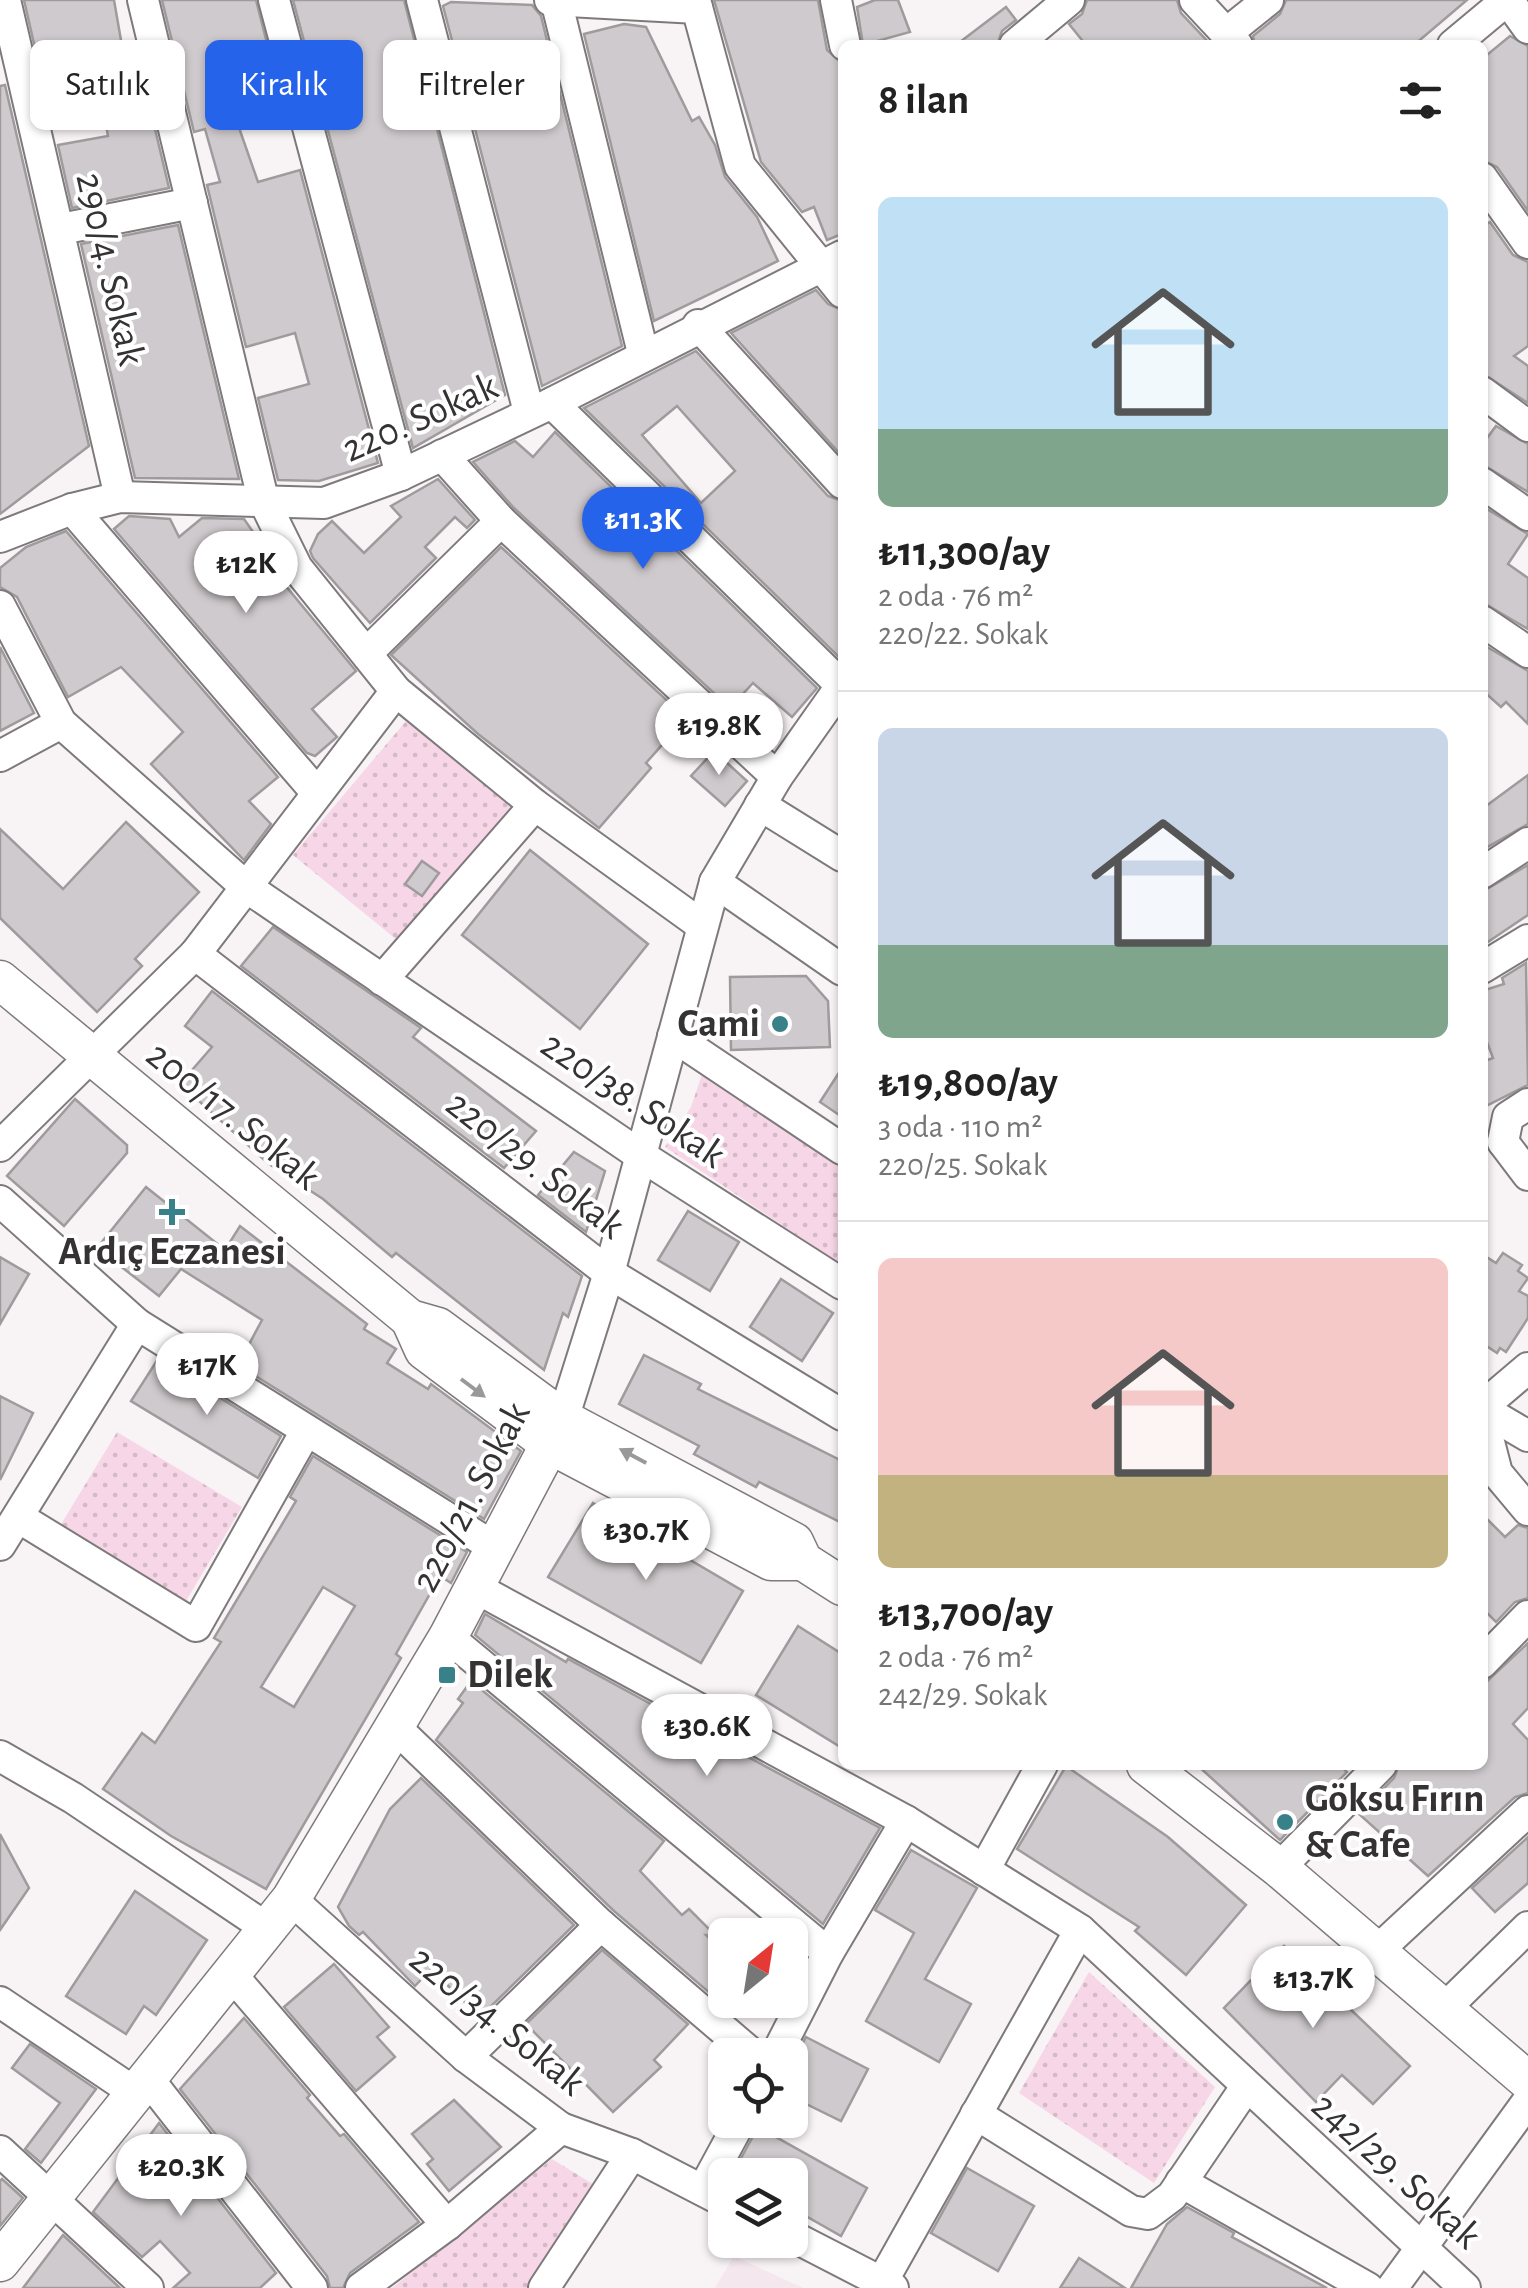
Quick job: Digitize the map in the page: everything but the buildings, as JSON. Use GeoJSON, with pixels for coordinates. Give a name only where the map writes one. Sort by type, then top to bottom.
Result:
{"type":"FeatureCollection","features":[{"type":"Feature","properties":{"kind":"street","name":"290/4. Sokak"},"geometry":{"type":"LineString","coordinates":[[5,0],[120,497]]}},
{"type":"Feature","properties":{"kind":"street"},"geometry":{"type":"LineString","coordinates":[[143,0],[263,499],[297,568],[396,690],[535,805],[700,924]]}},
{"type":"Feature","properties":{"kind":"street"},"geometry":{"type":"LineString","coordinates":[[274,0],[401,474]]}},
{"type":"Feature","properties":{"kind":"street"},"geometry":{"type":"LineString","coordinates":[[422,0],[541,407],[838,682]]}},
{"type":"Feature","properties":{"kind":"street"},"geometry":{"type":"LineString","coordinates":[[643,353],[554,0],[696,4],[740,166],[830,260]]}},
{"type":"Feature","properties":{"kind":"street"},"geometry":{"type":"LineString","coordinates":[[836,0],[844,40]]}},
{"type":"Feature","properties":{"kind":"street"},"geometry":{"type":"LineString","coordinates":[[1032,40],[1070,0]]}},
{"type":"Feature","properties":{"kind":"street"},"geometry":{"type":"LineString","coordinates":[[1195,0],[1232,38],[1268,0]]}},
{"type":"Feature","properties":{"kind":"street"},"geometry":{"type":"LineString","coordinates":[[1459,40],[1508,0],[1528,28]]}},
{"type":"Feature","properties":{"kind":"street"},"geometry":{"type":"LineString","coordinates":[[1488,192],[1528,243]]}},
{"type":"Feature","properties":{"kind":"street"},"geometry":{"type":"LineString","coordinates":[[61,229],[192,202]]}},
{"type":"Feature","properties":{"kind":"street","name":"220. Sokak"},"geometry":{"type":"LineString","coordinates":[[0,537],[72,509],[120,497],[324,502],[401,474],[830,260]]}},
{"type":"Feature","properties":{"kind":"street"},"geometry":{"type":"LineString","coordinates":[[698,325],[838,480]]}},
{"type":"Feature","properties":{"kind":"street"},"geometry":{"type":"LineString","coordinates":[[1488,396],[1528,426]]}},
{"type":"Feature","properties":{"kind":"street"},"geometry":{"type":"LineString","coordinates":[[442,454],[501,521],[777,777]]}},
{"type":"Feature","properties":{"kind":"street"},"geometry":{"type":"LineString","coordinates":[[1488,487],[1528,516]]}},
{"type":"Feature","properties":{"kind":"street"},"geometry":{"type":"LineString","coordinates":[[72,509],[317,794]]}},
{"type":"Feature","properties":{"kind":"street"},"geometry":{"type":"LineString","coordinates":[[367,653],[501,521]]}},
{"type":"Feature","properties":{"kind":"street","name":"220/38. Sokak"},"geometry":{"type":"LineString","coordinates":[[0,606],[61,722],[245,886],[640,1155],[838,1281]]}},
{"type":"Feature","properties":{"kind":"street"},"geometry":{"type":"LineString","coordinates":[[1488,626],[1528,652]]}},
{"type":"Feature","properties":{"kind":"street"},"geometry":{"type":"LineString","coordinates":[[0,1146],[195,954],[396,690]]}},
{"type":"Feature","properties":{"kind":"street","name":"220/21. Sokak"},"geometry":{"type":"LineString","coordinates":[[0,2262],[280,1914],[396,1728],[497,1549],[557,1432],[609,1273],[714,882],[777,777],[838,692]]}},
{"type":"Feature","properties":{"kind":"street"},"geometry":{"type":"LineString","coordinates":[[0,756],[61,722]]}},
{"type":"Feature","properties":{"kind":"street"},"geometry":{"type":"LineString","coordinates":[[382,980],[535,805]]}},
{"type":"Feature","properties":{"kind":"street"},"geometry":{"type":"LineString","coordinates":[[760,805],[838,854]]}},
{"type":"Feature","properties":{"kind":"street"},"geometry":{"type":"LineString","coordinates":[[1488,869],[1528,844]]}},
{"type":"Feature","properties":{"kind":"street"},"geometry":{"type":"LineString","coordinates":[[714,882],[838,967]]}},
{"type":"Feature","properties":{"kind":"street"},"geometry":{"type":"LineString","coordinates":[[1488,964],[1528,940]]}},
{"type":"Feature","properties":{"kind":"street","name":"220/29. Sokak"},"geometry":{"type":"LineString","coordinates":[[195,954],[609,1273],[838,1413]]}},
{"type":"Feature","properties":{"kind":"street","name":"200/17. Sokak"},"geometry":{"type":"LineString","coordinates":[[0,980],[410,1319],[438,1327],[557,1432],[794,1542],[802,1561],[838,1584]]}},
{"type":"Feature","properties":{"kind":"street"},"geometry":{"type":"LineString","coordinates":[[673,1036],[838,1146]]}},
{"type":"Feature","properties":{"kind":"street"},"geometry":{"type":"LineString","coordinates":[[1528,1104],[1508,1117],[1493,1147],[1528,1175]]}},
{"type":"Feature","properties":{"kind":"street"},"geometry":{"type":"LineString","coordinates":[[0,1200],[137,1324],[497,1549]]}},
{"type":"Feature","properties":{"kind":"street"},"geometry":{"type":"LineString","coordinates":[[0,1546],[137,1324]]}},
{"type":"Feature","properties":{"kind":"street"},"geometry":{"type":"LineString","coordinates":[[1488,1405],[1528,1368]]}},
{"type":"Feature","properties":{"kind":"street"},"geometry":{"type":"LineString","coordinates":[[1488,1414],[1528,1436]]}},
{"type":"Feature","properties":{"kind":"street"},"geometry":{"type":"LineString","coordinates":[[18,1517],[196,1626],[306,1431]]}},
{"type":"Feature","properties":{"kind":"street"},"geometry":{"type":"LineString","coordinates":[[1490,1480],[1528,1510]]}},
{"type":"Feature","properties":{"kind":"street","name":"242/29. Sokak"},"geometry":{"type":"LineString","coordinates":[[476,1588],[906,1821],[1080,1930],[1465,2288]]}},
{"type":"Feature","properties":{"kind":"street"},"geometry":{"type":"LineString","coordinates":[[1488,1657],[1528,1616]]}},
{"type":"Feature","properties":{"kind":"street"},"geometry":{"type":"LineString","coordinates":[[448,1637],[828,1953]]}},
{"type":"Feature","properties":{"kind":"street"},"geometry":{"type":"LineString","coordinates":[[396,1728],[600,1925],[734,2038]]}},
{"type":"Feature","properties":{"kind":"street","name":"220/34. Sokak"},"geometry":{"type":"LineString","coordinates":[[0,1756],[280,1914],[561,2128],[632,2154],[708,2193]]}},
{"type":"Feature","properties":{"kind":"street"},"geometry":{"type":"LineString","coordinates":[[984,1870],[1039,1770]]}},
{"type":"Feature","properties":{"kind":"street"},"geometry":{"type":"LineString","coordinates":[[1168,1770],[1528,2081]]}},
{"type":"Feature","properties":{"kind":"street"},"geometry":{"type":"LineString","coordinates":[[1278,1868],[1376,1770]]}},
{"type":"Feature","properties":{"kind":"street"},"geometry":{"type":"LineString","coordinates":[[1378,1951],[1528,1811]]}},
{"type":"Feature","properties":{"kind":"street"},"geometry":{"type":"LineString","coordinates":[[785,2038],[828,1953],[906,1821]]}},
{"type":"Feature","properties":{"kind":"street"},"geometry":{"type":"LineString","coordinates":[[466,2056],[600,1925]]}},
{"type":"Feature","properties":{"kind":"street"},"geometry":{"type":"LineString","coordinates":[[1444,2009],[1528,1927]]}},
{"type":"Feature","properties":{"kind":"street"},"geometry":{"type":"LineString","coordinates":[[808,2244],[888,2285],[976,2114],[1080,1930]]}},
{"type":"Feature","properties":{"kind":"street"},"geometry":{"type":"LineString","coordinates":[[231,1974],[447,2225]]}},
{"type":"Feature","properties":{"kind":"street"},"geometry":{"type":"LineString","coordinates":[[0,2002],[140,2084],[312,2288]]}},
{"type":"Feature","properties":{"kind":"street"},"geometry":{"type":"LineString","coordinates":[[976,2114],[1138,2214],[1160,2208],[1246,2087]]}},
{"type":"Feature","properties":{"kind":"street"},"geometry":{"type":"LineString","coordinates":[[1392,2288],[1528,2101]]}},
{"type":"Feature","properties":{"kind":"street"},"geometry":{"type":"LineString","coordinates":[[361,2288],[447,2225],[561,2128]]}},
{"type":"Feature","properties":{"kind":"street"},"geometry":{"type":"LineString","coordinates":[[0,2152],[54,2197],[148,2288]]}},
{"type":"Feature","properties":{"kind":"street"},"geometry":{"type":"LineString","coordinates":[[544,2288],[632,2154]]}},
{"type":"Feature","properties":{"kind":"street"},"geometry":{"type":"LineString","coordinates":[[1181,2182],[1368,2288]]}},
{"type":"Feature","properties":{"kind":"shaded area"},"geometry":{"type":"Polygon","coordinates":[[[406,721],[518,805],[397,940],[293,855],[406,721]]]}},
{"type":"Feature","properties":{"kind":"shaded area"},"geometry":{"type":"Polygon","coordinates":[[[703,1071],[838,1160],[838,1262],[665,1147],[691,1107],[703,1071]]]}},
{"type":"Feature","properties":{"kind":"shaded area"},"geometry":{"type":"Polygon","coordinates":[[[117,1432],[242,1507],[183,1606],[57,1531],[117,1432]]]}},
{"type":"Feature","properties":{"kind":"shaded area"},"geometry":{"type":"Polygon","coordinates":[[[1089,1972],[1215,2087],[1154,2183],[1019,2093],[1089,1972]]]}},
{"type":"Feature","properties":{"kind":"shaded area"},"geometry":{"type":"Polygon","coordinates":[[[552,2159],[601,2189],[532,2288],[392,2288],[552,2159]]]}},
{"type":"Feature","properties":{"kind":"shaded area"},"geometry":{"type":"Polygon","coordinates":[[[733,2258],[738,2258],[803,2288],[715,2288],[733,2258]]]}},
{"type":"Feature","properties":{"kind":"place","name":"Cami"},"geometry":{"type":"Point","coordinates":[780,1024]}},
{"type":"Feature","properties":{"kind":"place","name":"Ardıç Eczanesi"},"geometry":{"type":"Point","coordinates":[172,1212]}},
{"type":"Feature","properties":{"kind":"place","name":"Dilek"},"geometry":{"type":"Point","coordinates":[447,1675]}},
{"type":"Feature","properties":{"kind":"place","name":"Göksu Fırın & Cafe"},"geometry":{"type":"Point","coordinates":[1285,1822]}}]}
